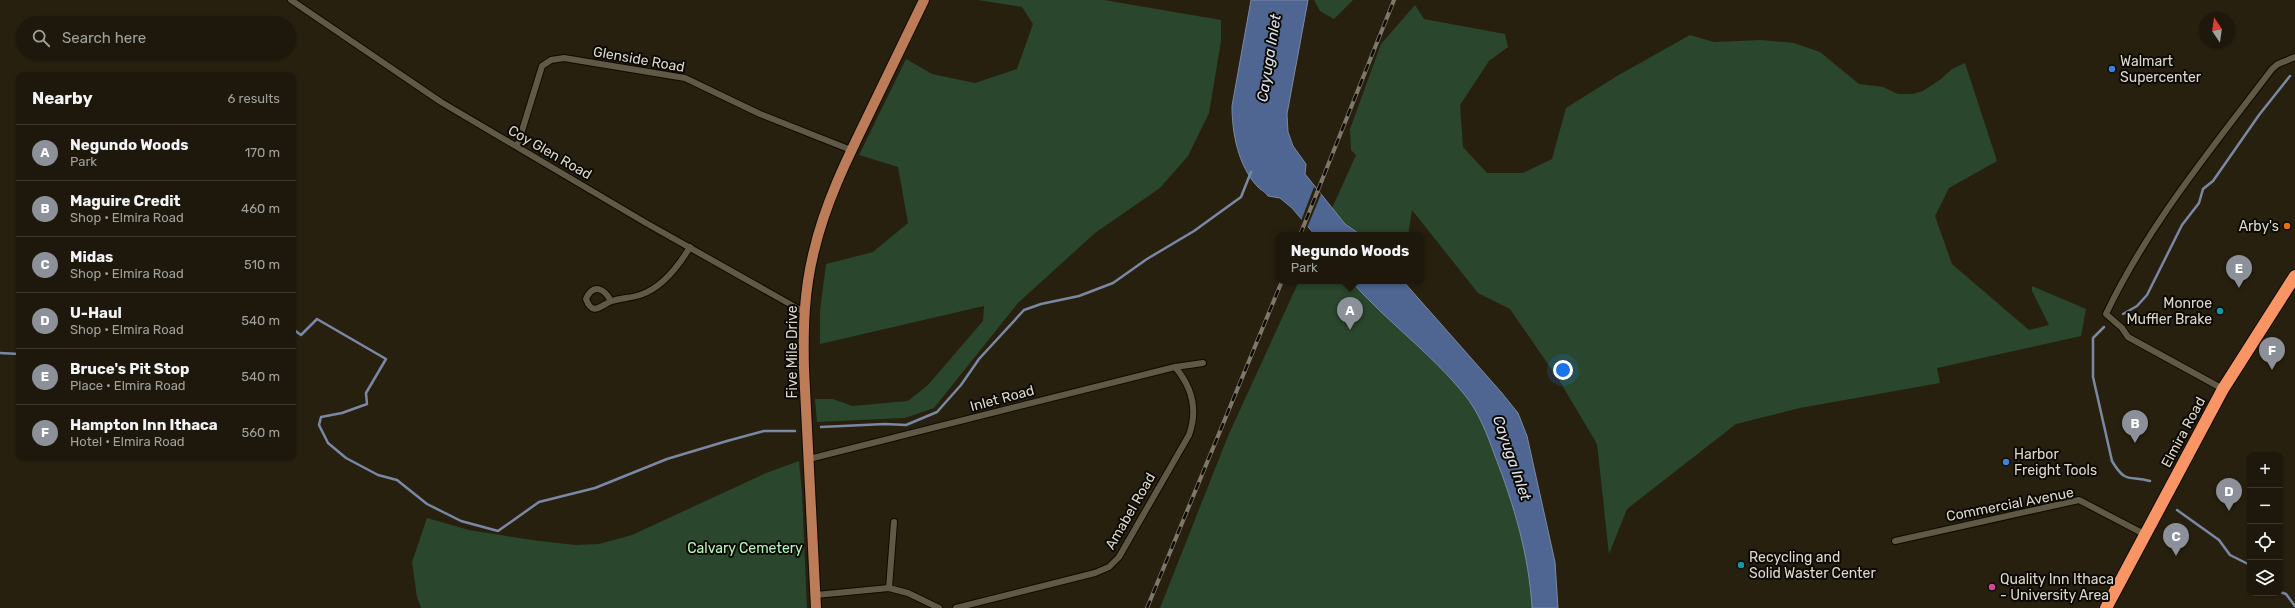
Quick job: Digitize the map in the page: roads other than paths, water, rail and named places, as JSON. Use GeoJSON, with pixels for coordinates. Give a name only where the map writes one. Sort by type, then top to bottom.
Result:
{"type":"FeatureCollection","features":[{"type":"Feature","properties":{"kind":"highway","name":"Elmira Road"},"geometry":{"type":"LineString","coordinates":[[2106,608],[2223,389],[2295,276]]}},
{"type":"Feature","properties":{"kind":"main road","name":"Five Mile Drive"},"geometry":{"type":"LineString","coordinates":[[816,608],[804,360],[804,312],[813,251],[824,215],[851,150],[924,0]]}},
{"type":"Feature","properties":{"kind":"street","name":"Coy Glen Road"},"geometry":{"type":"LineString","coordinates":[[291,0],[441,102],[690,248],[804,312]]}},
{"type":"Feature","properties":{"kind":"street"},"geometry":{"type":"LineString","coordinates":[[2223,389],[2128,337],[2122,328],[2106,314],[2138,253],[2169,208],[2272,69],[2278,64],[2295,57]]}},
{"type":"Feature","properties":{"kind":"street","name":"Glenside Road"},"geometry":{"type":"LineString","coordinates":[[517,147],[542,66],[551,60],[564,58],[685,78],[760,114],[851,150]]}},
{"type":"Feature","properties":{"kind":"street"},"geometry":{"type":"LineString","coordinates":[[611,301],[631,298],[654,288],[681,262],[690,248]]}},
{"type":"Feature","properties":{"kind":"street","name":"Inlet Road"},"geometry":{"type":"LineString","coordinates":[[809,459],[1175,367],[1203,363]]}},
{"type":"Feature","properties":{"kind":"street","name":"Amabel Road"},"geometry":{"type":"LineString","coordinates":[[956,608],[1095,573],[1109,567],[1119,557],[1189,435],[1193,422],[1194,408],[1190,392],[1184,378],[1175,367]]}},
{"type":"Feature","properties":{"kind":"street","name":"Commercial Avenue"},"geometry":{"type":"LineString","coordinates":[[1895,541],[2079,500],[2146,535]]}},
{"type":"Feature","properties":{"kind":"street"},"geometry":{"type":"LineString","coordinates":[[889,588],[894,522]]}},
{"type":"Feature","properties":{"kind":"street"},"geometry":{"type":"LineString","coordinates":[[816,595],[889,588],[908,593],[939,608]]}},
{"type":"Feature","properties":{"kind":"water","name":"Cayuga Inlet"},"geometry":{"type":"Polygon","coordinates":[[[1251,0],[1308,0],[1287,114],[1288,132],[1293,146],[1306,164],[1305,174],[1345,224],[1357,232],[1312,232],[1292,208],[1280,198],[1268,196],[1258,187],[1250,178],[1237,148],[1233,127],[1232,106],[1251,0]]]}},
{"type":"Feature","properties":{"kind":"water","name":"Cayuga Inlet"},"geometry":{"type":"Polygon","coordinates":[[[1354,284],[1406,284],[1518,413],[1527,436],[1555,562],[1558,608],[1532,608],[1528,569],[1520,530],[1502,474],[1489,440],[1474,408],[1451,379],[1354,284]]]}},
{"type":"Feature","properties":{"kind":"waterway"},"geometry":{"type":"LineString","coordinates":[[2123,314],[2137,306],[2147,295],[2182,225],[2199,203],[2203,189],[2213,181],[2259,115],[2290,76]]}},
{"type":"Feature","properties":{"kind":"waterway"},"geometry":{"type":"LineString","coordinates":[[821,427],[885,424],[906,425],[937,412],[961,385],[979,359],[1024,310],[1041,304],[1079,296],[1113,283],[1147,259],[1194,231],[1241,197],[1251,172]]}},
{"type":"Feature","properties":{"kind":"waterway"},"geometry":{"type":"LineString","coordinates":[[296,331],[301,335],[317,319],[386,359],[366,393],[367,404],[342,413],[321,417],[319,425],[328,443],[346,458],[378,475],[397,480],[427,504],[461,521],[498,531],[539,502],[595,488],[667,459],[727,441],[764,431],[795,431]]}},
{"type":"Feature","properties":{"kind":"waterway"},"geometry":{"type":"LineString","coordinates":[[2104,327],[2093,338],[2093,377],[2112,461],[2117,469],[2125,476],[2150,481]]}},
{"type":"Feature","properties":{"kind":"waterway"},"geometry":{"type":"LineString","coordinates":[[0,353],[16,354]]}},
{"type":"Feature","properties":{"kind":"waterway"},"geometry":{"type":"LineString","coordinates":[[2177,510],[2219,540],[2230,555],[2247,564]]}},
{"type":"Feature","properties":{"kind":"waterway"},"geometry":{"type":"LineString","coordinates":[[2283,593],[2286,594],[2295,606]]}},
{"type":"Feature","properties":{"kind":"railway"},"geometry":{"type":"LineString","coordinates":[[1301,232],[1394,0]]}},
{"type":"Feature","properties":{"kind":"railway"},"geometry":{"type":"LineString","coordinates":[[1147,608],[1281,284]]}},
{"type":"Feature","properties":{"kind":"place","name":"Walmart Supercenter"},"geometry":{"type":"Point","coordinates":[2112,69]}},
{"type":"Feature","properties":{"kind":"place","name":"Arby's"},"geometry":{"type":"Point","coordinates":[2287,226]}},
{"type":"Feature","properties":{"kind":"place","name":"Bruce's Pit Stop"},"geometry":{"type":"Point","coordinates":[2239,288]}},
{"type":"Feature","properties":{"kind":"place","name":"Monroe Muffler Brake"},"geometry":{"type":"Point","coordinates":[2220,311]}},
{"type":"Feature","properties":{"kind":"place","name":"Negundo Woods"},"geometry":{"type":"Point","coordinates":[1350,330]}},
{"type":"Feature","properties":{"kind":"place","name":"Hampton Inn Ithaca"},"geometry":{"type":"Point","coordinates":[2272,370]}},
{"type":"Feature","properties":{"kind":"place","name":"Maguire Credit"},"geometry":{"type":"Point","coordinates":[2135,443]}},
{"type":"Feature","properties":{"kind":"place","name":"Harbor Freight Tools"},"geometry":{"type":"Point","coordinates":[2006,462]}},
{"type":"Feature","properties":{"kind":"place","name":"U-Haul"},"geometry":{"type":"Point","coordinates":[2229,511]}},
{"type":"Feature","properties":{"kind":"place","name":"Midas"},"geometry":{"type":"Point","coordinates":[2176,556]}},
{"type":"Feature","properties":{"kind":"place","name":"Recycling and Solid Waster Center"},"geometry":{"type":"Point","coordinates":[1741,565]}},
{"type":"Feature","properties":{"kind":"place","name":"Quality Inn Ithaca - University Area"},"geometry":{"type":"Point","coordinates":[1992,587]}},
{"type":"Feature","properties":{"kind":"park label","name":"Calvary Cemetery"},"geometry":{"type":"Point","coordinates":[745,548]}}]}
